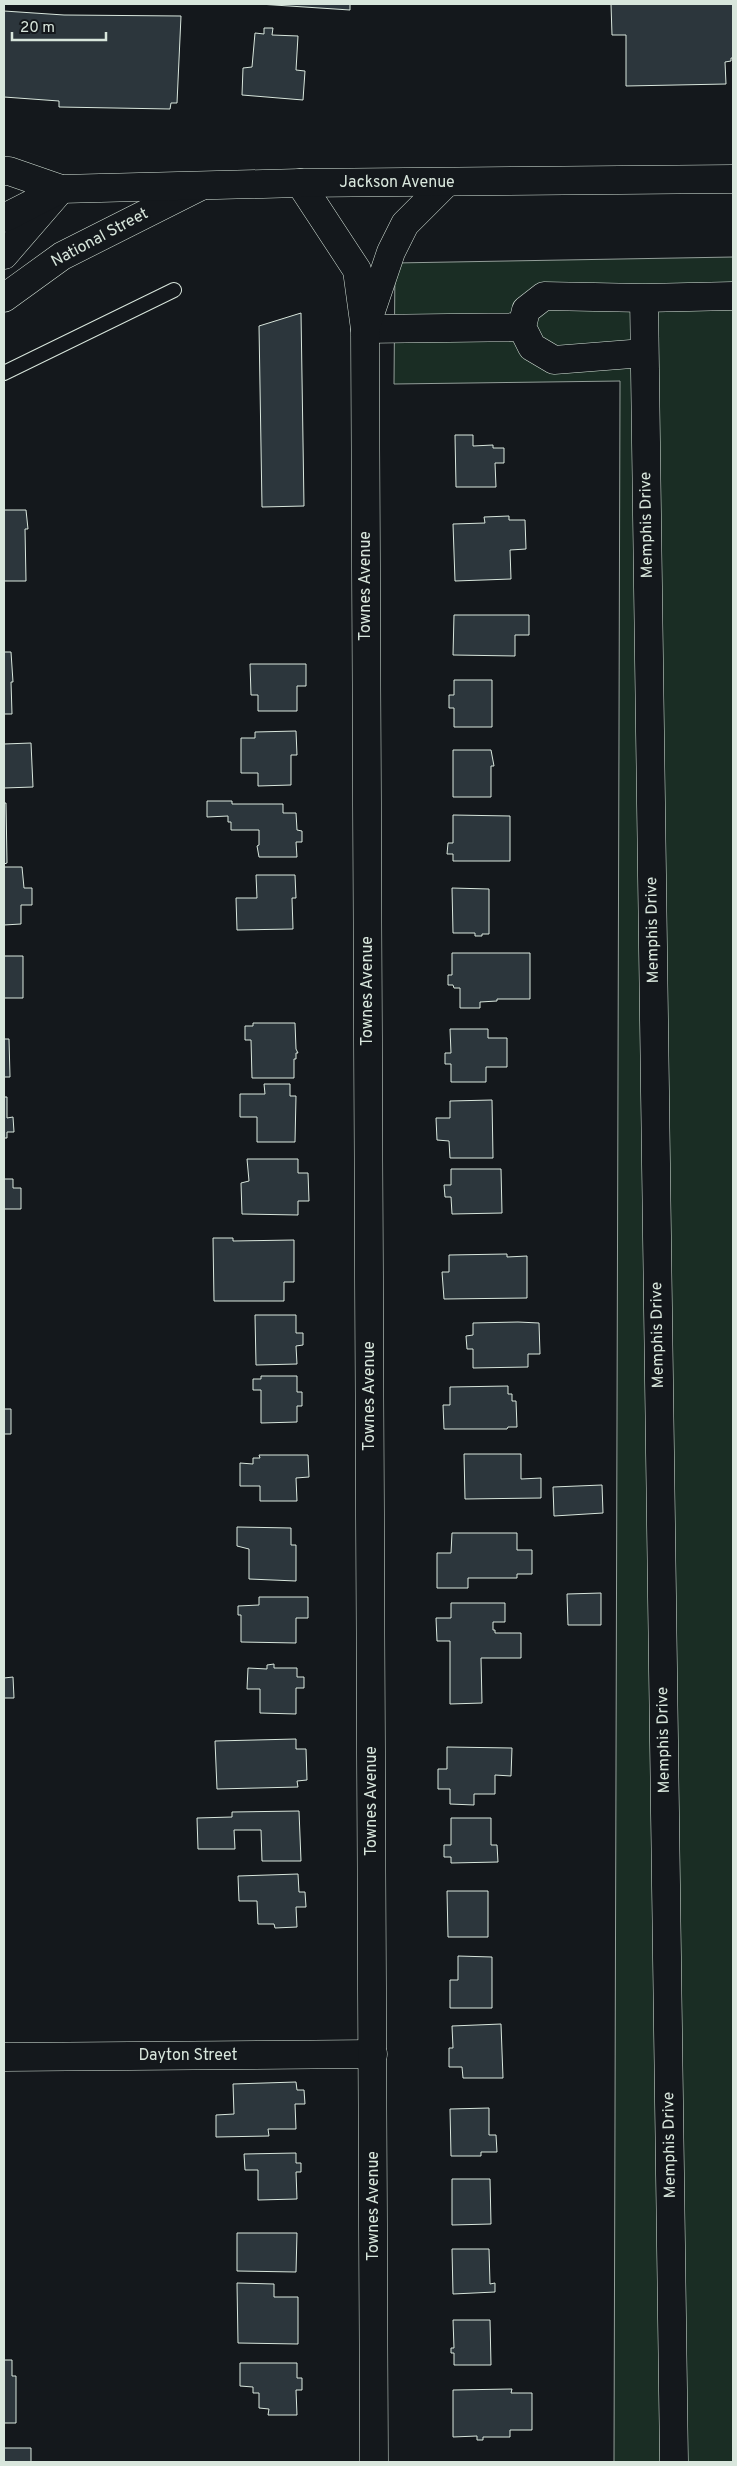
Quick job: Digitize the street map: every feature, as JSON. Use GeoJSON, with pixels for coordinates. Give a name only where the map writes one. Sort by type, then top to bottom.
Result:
{"type":"FeatureCollection","features":[{"type":"Feature","properties":{"kind":"street","name":"Jackson Avenue"},"geometry":{"type":"LineString","coordinates":[[4,171],[9,171],[61,189],[300,183],[733,179]]}},
{"type":"Feature","properties":{"kind":"street","name":"Townes Avenue"},"geometry":{"type":"LineString","coordinates":[[300,183],[357,270],[365,329],[374,2462]]}},
{"type":"Feature","properties":{"kind":"street","name":"Townes Avenue"},"geometry":{"type":"LineString","coordinates":[[365,329],[391,252],[405,224],[446,183]]}},
{"type":"Feature","properties":{"kind":"street","name":"National Street"},"geometry":{"type":"LineString","coordinates":[[4,298],[62,256],[200,186]]}},
{"type":"Feature","properties":{"kind":"street","name":"Jackson Avenue"},"geometry":{"type":"LineString","coordinates":[[4,218],[61,189]]}},
{"type":"Feature","properties":{"kind":"street"},"geometry":{"type":"LineString","coordinates":[[4,255],[61,189]]}},
{"type":"Feature","properties":{"kind":"street"},"geometry":{"type":"LineString","coordinates":[[644,353],[554,360],[532,347],[522,327],[526,310],[544,296],[644,298],[733,296]]}},
{"type":"Feature","properties":{"kind":"street","name":"Memphis Drive"},"geometry":{"type":"LineString","coordinates":[[644,298],[674,2462]]}},
{"type":"Feature","properties":{"kind":"street"},"geometry":{"type":"LineString","coordinates":[[365,329],[522,327]]}},
{"type":"Feature","properties":{"kind":"street","name":"Dayton Street"},"geometry":{"type":"LineString","coordinates":[[4,2057],[373,2054]]}},
{"type":"Feature","properties":{"kind":"lane"},"geometry":{"type":"LineString","coordinates":[[4,373],[174,290]]}},
{"type":"Feature","properties":{"kind":"green space"},"geometry":{"type":"Polygon","coordinates":[[[733,257],[733,2462],[614,2462],[620,381],[394,384],[395,263],[733,257]]]}},
{"type":"Feature","properties":{"kind":"building"},"geometry":{"type":"Polygon","coordinates":[[[259,4],[350,4],[350,10],[259,4]]]}},
{"type":"Feature","properties":{"kind":"building"},"geometry":{"type":"Polygon","coordinates":[[[611,4],[733,4],[733,58],[731,58],[731,61],[725,62],[726,84],[626,86],[626,35],[612,35],[611,4]]]}},
{"type":"Feature","properties":{"kind":"building"},"geometry":{"type":"Polygon","coordinates":[[[4,11],[64,15],[181,16],[177,103],[171,103],[170,109],[59,107],[59,101],[4,97],[4,11]]]}},
{"type":"Feature","properties":{"kind":"building"},"geometry":{"type":"Polygon","coordinates":[[[264,28],[273,28],[272,35],[298,36],[296,70],[305,71],[303,100],[242,95],[243,68],[252,67],[255,33],[264,34],[264,28]]]}},
{"type":"Feature","properties":{"kind":"building"},"geometry":{"type":"Polygon","coordinates":[[[301,313],[304,506],[262,507],[259,326],[301,313]]]}},
{"type":"Feature","properties":{"kind":"building"},"geometry":{"type":"Polygon","coordinates":[[[455,435],[473,435],[473,446],[493,445],[493,448],[504,448],[504,463],[495,463],[496,487],[456,487],[455,435]]]}},
{"type":"Feature","properties":{"kind":"building"},"geometry":{"type":"Polygon","coordinates":[[[4,510],[26,510],[28,529],[25,529],[26,581],[4,581],[4,510]]]}},
{"type":"Feature","properties":{"kind":"building"},"geometry":{"type":"Polygon","coordinates":[[[509,516],[509,520],[525,520],[526,549],[510,550],[511,579],[455,581],[453,524],[485,523],[484,517],[509,516]]]}},
{"type":"Feature","properties":{"kind":"building"},"geometry":{"type":"Polygon","coordinates":[[[454,615],[529,615],[529,635],[515,635],[515,656],[453,655],[454,615]]]}},
{"type":"Feature","properties":{"kind":"building"},"geometry":{"type":"Polygon","coordinates":[[[4,652],[11,652],[13,682],[11,682],[12,714],[4,714],[4,652]]]}},
{"type":"Feature","properties":{"kind":"building"},"geometry":{"type":"Polygon","coordinates":[[[250,664],[306,664],[306,686],[297,686],[297,711],[258,711],[258,695],[251,695],[250,664]]]}},
{"type":"Feature","properties":{"kind":"building"},"geometry":{"type":"Polygon","coordinates":[[[454,680],[492,680],[492,727],[454,727],[454,708],[449,708],[449,695],[454,695],[454,680]]]}},
{"type":"Feature","properties":{"kind":"building"},"geometry":{"type":"Polygon","coordinates":[[[296,731],[297,755],[291,755],[291,785],[258,786],[258,773],[241,773],[241,738],[255,738],[255,732],[296,731]]]}},
{"type":"Feature","properties":{"kind":"building"},"geometry":{"type":"Polygon","coordinates":[[[31,743],[33,787],[4,788],[4,744],[31,743]]]}},
{"type":"Feature","properties":{"kind":"building"},"geometry":{"type":"Polygon","coordinates":[[[453,750],[491,750],[494,766],[491,766],[491,797],[453,797],[453,750]]]}},
{"type":"Feature","properties":{"kind":"building"},"geometry":{"type":"Polygon","coordinates":[[[207,801],[232,801],[232,804],[283,804],[283,813],[296,813],[297,830],[302,831],[302,842],[296,842],[297,857],[259,857],[257,846],[259,845],[259,830],[231,830],[231,822],[228,822],[228,816],[207,817],[207,801]]]}},
{"type":"Feature","properties":{"kind":"building"},"geometry":{"type":"Polygon","coordinates":[[[4,803],[6,803],[7,863],[4,864],[4,803]]]}},
{"type":"Feature","properties":{"kind":"building"},"geometry":{"type":"Polygon","coordinates":[[[453,815],[510,816],[510,861],[453,861],[453,854],[447,854],[448,843],[453,843],[453,815]]]}},
{"type":"Feature","properties":{"kind":"building"},"geometry":{"type":"Polygon","coordinates":[[[4,867],[22,867],[24,888],[32,888],[32,905],[21,905],[21,924],[4,925],[4,867]]]}},
{"type":"Feature","properties":{"kind":"building"},"geometry":{"type":"Polygon","coordinates":[[[256,875],[295,875],[296,898],[292,898],[293,929],[237,930],[236,898],[257,898],[256,875]]]}},
{"type":"Feature","properties":{"kind":"building"},"geometry":{"type":"Polygon","coordinates":[[[452,888],[489,889],[489,934],[475,936],[475,933],[453,933],[452,888]]]}},
{"type":"Feature","properties":{"kind":"building"},"geometry":{"type":"Polygon","coordinates":[[[452,953],[530,953],[530,999],[497,999],[497,1001],[480,1002],[480,1008],[460,1008],[460,988],[448,985],[448,975],[452,975],[452,953]]]}},
{"type":"Feature","properties":{"kind":"building"},"geometry":{"type":"Polygon","coordinates":[[[4,956],[23,956],[23,998],[4,998],[4,956]]]}},
{"type":"Feature","properties":{"kind":"building"},"geometry":{"type":"Polygon","coordinates":[[[253,1023],[295,1023],[296,1049],[298,1053],[296,1053],[296,1059],[294,1059],[294,1078],[252,1078],[251,1040],[245,1040],[245,1026],[253,1026],[253,1023]]]}},
{"type":"Feature","properties":{"kind":"building"},"geometry":{"type":"Polygon","coordinates":[[[450,1029],[488,1029],[488,1038],[507,1038],[507,1067],[486,1067],[486,1082],[451,1082],[451,1064],[445,1064],[445,1053],[451,1053],[450,1029]]]}},
{"type":"Feature","properties":{"kind":"building"},"geometry":{"type":"Polygon","coordinates":[[[4,1039],[9,1039],[10,1077],[4,1077],[4,1039]]]}},
{"type":"Feature","properties":{"kind":"building"},"geometry":{"type":"Polygon","coordinates":[[[264,1084],[290,1084],[290,1096],[296,1096],[295,1142],[257,1142],[257,1117],[240,1117],[240,1094],[265,1094],[264,1084]]]}},
{"type":"Feature","properties":{"kind":"building"},"geometry":{"type":"Polygon","coordinates":[[[4,1097],[7,1097],[7,1118],[13,1117],[14,1132],[7,1132],[7,1138],[4,1138],[4,1097]]]}},
{"type":"Feature","properties":{"kind":"building"},"geometry":{"type":"Polygon","coordinates":[[[492,1100],[493,1158],[450,1158],[449,1141],[437,1140],[436,1118],[450,1118],[450,1101],[492,1100]]]}},
{"type":"Feature","properties":{"kind":"building"},"geometry":{"type":"Polygon","coordinates":[[[247,1159],[298,1159],[298,1173],[308,1173],[309,1201],[298,1201],[298,1215],[242,1214],[241,1183],[249,1181],[247,1159]]]}},
{"type":"Feature","properties":{"kind":"building"},"geometry":{"type":"Polygon","coordinates":[[[451,1169],[501,1169],[502,1213],[452,1214],[451,1197],[445,1197],[444,1185],[451,1185],[451,1169]]]}},
{"type":"Feature","properties":{"kind":"building"},"geometry":{"type":"Polygon","coordinates":[[[4,1179],[13,1179],[13,1188],[21,1188],[21,1209],[4,1209],[4,1179]]]}},
{"type":"Feature","properties":{"kind":"building"},"geometry":{"type":"Polygon","coordinates":[[[213,1238],[233,1238],[233,1241],[294,1240],[294,1282],[284,1282],[284,1301],[214,1301],[213,1238]]]}},
{"type":"Feature","properties":{"kind":"building"},"geometry":{"type":"Polygon","coordinates":[[[507,1254],[507,1257],[527,1256],[527,1298],[444,1299],[442,1272],[449,1272],[449,1255],[507,1254]]]}},
{"type":"Feature","properties":{"kind":"building"},"geometry":{"type":"Polygon","coordinates":[[[255,1315],[296,1315],[296,1333],[303,1333],[303,1345],[296,1346],[297,1364],[256,1365],[255,1315]]]}},
{"type":"Feature","properties":{"kind":"building"},"geometry":{"type":"Polygon","coordinates":[[[473,1323],[539,1323],[540,1354],[528,1354],[528,1367],[473,1368],[473,1349],[467,1349],[466,1336],[473,1335],[473,1323]]]}},
{"type":"Feature","properties":{"kind":"building"},"geometry":{"type":"Polygon","coordinates":[[[261,1376],[297,1376],[297,1392],[302,1392],[302,1406],[297,1406],[297,1422],[261,1423],[261,1390],[253,1390],[253,1379],[261,1379],[261,1376]]]}},
{"type":"Feature","properties":{"kind":"building"},"geometry":{"type":"Polygon","coordinates":[[[508,1386],[508,1394],[512,1394],[512,1401],[516,1401],[517,1427],[508,1427],[507,1429],[444,1429],[443,1405],[450,1405],[450,1387],[508,1386]]]}},
{"type":"Feature","properties":{"kind":"building"},"geometry":{"type":"Polygon","coordinates":[[[4,1409],[11,1409],[11,1434],[4,1434],[4,1409]]]}},
{"type":"Feature","properties":{"kind":"building"},"geometry":{"type":"Polygon","coordinates":[[[464,1454],[521,1454],[521,1479],[541,1478],[541,1498],[465,1499],[464,1454]]]}},
{"type":"Feature","properties":{"kind":"building"},"geometry":{"type":"Polygon","coordinates":[[[259,1455],[308,1455],[309,1477],[296,1478],[297,1501],[260,1501],[260,1486],[240,1486],[240,1463],[253,1464],[253,1458],[260,1458],[259,1455]]]}},
{"type":"Feature","properties":{"kind":"building"},"geometry":{"type":"Polygon","coordinates":[[[602,1485],[603,1513],[554,1516],[553,1487],[602,1485]]]}},
{"type":"Feature","properties":{"kind":"building"},"geometry":{"type":"Polygon","coordinates":[[[237,1527],[291,1528],[291,1545],[296,1545],[296,1581],[249,1579],[249,1549],[237,1546],[237,1527]]]}},
{"type":"Feature","properties":{"kind":"building"},"geometry":{"type":"Polygon","coordinates":[[[452,1533],[517,1533],[517,1550],[532,1550],[532,1574],[517,1574],[517,1578],[468,1578],[468,1588],[437,1588],[437,1553],[451,1553],[452,1533]]]}},
{"type":"Feature","properties":{"kind":"building"},"geometry":{"type":"Polygon","coordinates":[[[601,1593],[601,1625],[568,1625],[567,1594],[601,1593]]]}},
{"type":"Feature","properties":{"kind":"building"},"geometry":{"type":"Polygon","coordinates":[[[259,1597],[308,1597],[308,1618],[296,1618],[296,1643],[241,1642],[241,1615],[238,1615],[238,1606],[259,1605],[259,1597]]]}},
{"type":"Feature","properties":{"kind":"building"},"geometry":{"type":"Polygon","coordinates":[[[451,1603],[505,1603],[505,1622],[493,1622],[493,1630],[495,1630],[495,1633],[521,1633],[521,1658],[481,1658],[482,1703],[450,1704],[450,1641],[437,1641],[436,1618],[451,1618],[451,1603]]]}},
{"type":"Feature","properties":{"kind":"building"},"geometry":{"type":"Polygon","coordinates":[[[274,1664],[274,1668],[297,1668],[297,1677],[304,1677],[304,1688],[296,1688],[296,1714],[260,1713],[260,1689],[247,1689],[248,1668],[267,1669],[267,1665],[274,1664]]]}},
{"type":"Feature","properties":{"kind":"building"},"geometry":{"type":"Polygon","coordinates":[[[13,1677],[14,1698],[4,1698],[4,1678],[13,1677]]]}},
{"type":"Feature","properties":{"kind":"building"},"geometry":{"type":"Polygon","coordinates":[[[296,1739],[296,1749],[306,1749],[307,1780],[297,1781],[298,1787],[217,1789],[215,1741],[296,1739]]]}},
{"type":"Feature","properties":{"kind":"building"},"geometry":{"type":"Polygon","coordinates":[[[447,1747],[512,1748],[511,1776],[495,1775],[495,1794],[474,1794],[474,1805],[450,1804],[450,1789],[438,1789],[438,1769],[447,1769],[447,1747]]]}},
{"type":"Feature","properties":{"kind":"building"},"geometry":{"type":"Polygon","coordinates":[[[299,1811],[301,1861],[262,1861],[261,1830],[234,1830],[235,1849],[198,1849],[197,1818],[232,1817],[232,1812],[299,1811]]]}},
{"type":"Feature","properties":{"kind":"building"},"geometry":{"type":"Polygon","coordinates":[[[451,1818],[491,1818],[491,1845],[497,1845],[498,1862],[451,1863],[451,1857],[444,1857],[444,1845],[451,1845],[451,1818]]]}},
{"type":"Feature","properties":{"kind":"building"},"geometry":{"type":"Polygon","coordinates":[[[298,1874],[299,1892],[305,1892],[306,1907],[296,1907],[297,1927],[275,1928],[274,1924],[258,1924],[257,1901],[239,1901],[238,1876],[298,1874]]]}},
{"type":"Feature","properties":{"kind":"building"},"geometry":{"type":"Polygon","coordinates":[[[447,1891],[488,1891],[488,1937],[448,1937],[447,1891]]]}},
{"type":"Feature","properties":{"kind":"building"},"geometry":{"type":"Polygon","coordinates":[[[458,1956],[492,1957],[492,2008],[450,2008],[450,1980],[458,1980],[458,1956]]]}},
{"type":"Feature","properties":{"kind":"building"},"geometry":{"type":"Polygon","coordinates":[[[501,2024],[503,2078],[463,2078],[462,2067],[449,2067],[449,2048],[453,2048],[452,2026],[501,2024]]]}},
{"type":"Feature","properties":{"kind":"building"},"geometry":{"type":"Polygon","coordinates":[[[296,2082],[297,2090],[304,2090],[305,2104],[295,2104],[296,2129],[268,2129],[269,2136],[216,2137],[216,2115],[234,2114],[233,2084],[296,2082]]]}},
{"type":"Feature","properties":{"kind":"building"},"geometry":{"type":"Polygon","coordinates":[[[489,2108],[489,2135],[496,2135],[497,2152],[481,2152],[481,2156],[451,2156],[450,2109],[489,2108]]]}},
{"type":"Feature","properties":{"kind":"building"},"geometry":{"type":"Polygon","coordinates":[[[296,2153],[296,2163],[301,2163],[301,2172],[296,2172],[297,2199],[258,2200],[258,2170],[245,2170],[244,2154],[296,2153]]]}},
{"type":"Feature","properties":{"kind":"building"},"geometry":{"type":"Polygon","coordinates":[[[452,2179],[490,2179],[491,2224],[452,2225],[452,2179]]]}},
{"type":"Feature","properties":{"kind":"building"},"geometry":{"type":"Polygon","coordinates":[[[237,2233],[297,2233],[296,2272],[237,2271],[237,2233]]]}},
{"type":"Feature","properties":{"kind":"building"},"geometry":{"type":"Polygon","coordinates":[[[452,2249],[489,2249],[490,2284],[495,2283],[495,2292],[453,2294],[452,2249]]]}},
{"type":"Feature","properties":{"kind":"building"},"geometry":{"type":"Polygon","coordinates":[[[237,2283],[274,2284],[274,2297],[298,2297],[298,2344],[238,2343],[237,2283]]]}},
{"type":"Feature","properties":{"kind":"building"},"geometry":{"type":"Polygon","coordinates":[[[453,2320],[490,2320],[491,2365],[454,2365],[454,2353],[451,2353],[451,2348],[454,2348],[453,2320]]]}},
{"type":"Feature","properties":{"kind":"building"},"geometry":{"type":"Polygon","coordinates":[[[4,2360],[12,2360],[12,2376],[16,2376],[16,2423],[4,2423],[4,2360]]]}},
{"type":"Feature","properties":{"kind":"building"},"geometry":{"type":"Polygon","coordinates":[[[240,2363],[297,2363],[297,2378],[302,2378],[302,2390],[296,2390],[297,2415],[268,2415],[269,2409],[259,2408],[259,2393],[253,2393],[253,2387],[240,2386],[240,2363]]]}},
{"type":"Feature","properties":{"kind":"building"},"geometry":{"type":"Polygon","coordinates":[[[512,2389],[511,2393],[532,2393],[532,2430],[510,2430],[510,2437],[483,2437],[483,2440],[477,2440],[477,2436],[453,2437],[453,2390],[512,2389]]]}},
{"type":"Feature","properties":{"kind":"building"},"geometry":{"type":"Polygon","coordinates":[[[4,2448],[31,2448],[31,2462],[4,2462],[4,2448]]]}}]}
